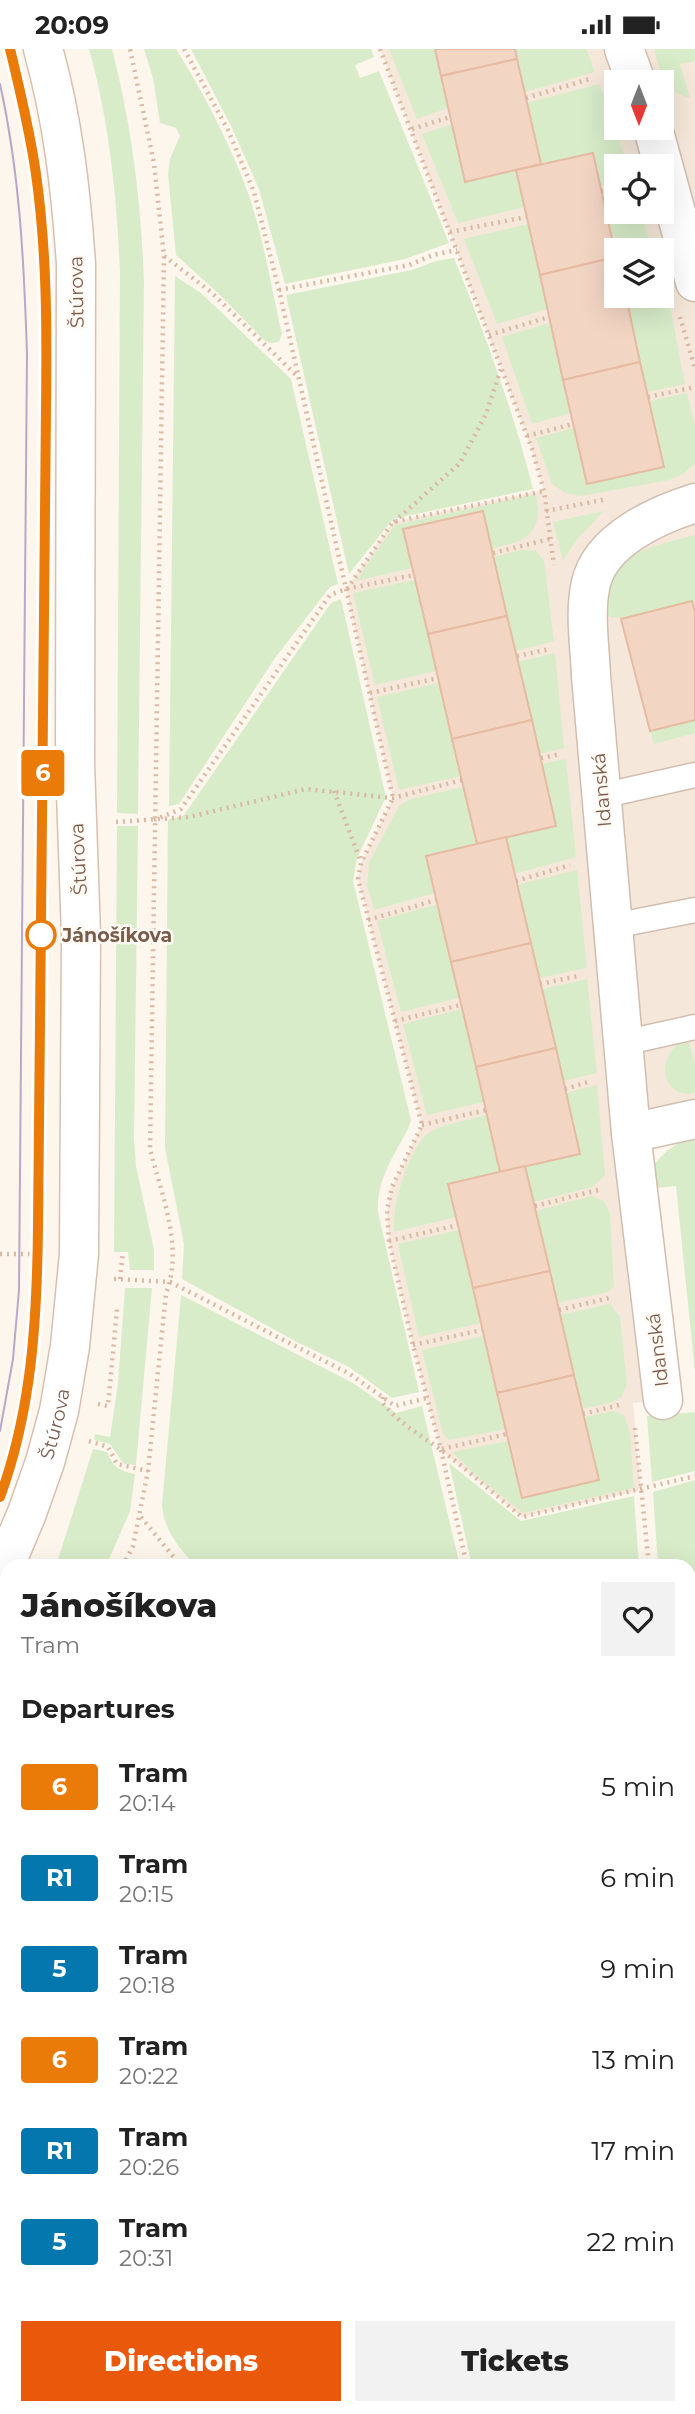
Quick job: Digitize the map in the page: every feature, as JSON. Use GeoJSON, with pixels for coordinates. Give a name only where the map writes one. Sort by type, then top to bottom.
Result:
{"type":"FeatureCollection","features":[{"type":"Feature","properties":{"kind":"street","name":"Štúrova"},"geometry":{"type":"LineString","coordinates":[[7,1559],[32,1500],[59,1411],[74,1322],[79,1254],[81,935],[75,764],[76,264],[72,201],[64,142],[43,49]]}},
{"type":"Feature","properties":{"kind":"street"},"geometry":{"type":"LineString","coordinates":[[624,49],[632,70]]}},
{"type":"Feature","properties":{"kind":"street"},"geometry":{"type":"LineString","coordinates":[[656,140],[695,282]]}},
{"type":"Feature","properties":{"kind":"street","name":"Idanská"},"geometry":{"type":"LineString","coordinates":[[648,1408],[631,1133],[591,676],[589,601],[591,583],[597,567],[621,541],[657,518],[695,503]]}},
{"type":"Feature","properties":{"kind":"street"},"geometry":{"type":"LineString","coordinates":[[631,1133],[695,1119]]}},
{"type":"Feature","properties":{"kind":"lane"},"geometry":{"type":"LineString","coordinates":[[601,796],[695,775]]}},
{"type":"Feature","properties":{"kind":"lane"},"geometry":{"type":"LineString","coordinates":[[613,926],[695,909]]}},
{"type":"Feature","properties":{"kind":"lane"},"geometry":{"type":"LineString","coordinates":[[623,1042],[695,1027]]}},
{"type":"Feature","properties":{"kind":"path"},"geometry":{"type":"LineString","coordinates":[[126,1559],[133,1546],[148,1471],[172,1243],[150,1149],[164,256],[153,163],[130,49]]}},
{"type":"Feature","properties":{"kind":"path"},"geometry":{"type":"LineString","coordinates":[[184,49],[228,130],[254,192],[279,290],[393,798],[361,863],[358,879],[422,1125],[392,1187],[387,1210],[389,1241],[465,1559]]}},
{"type":"Feature","properties":{"kind":"path"},"geometry":{"type":"LineString","coordinates":[[380,49],[527,436],[544,491],[555,575]]}},
{"type":"Feature","properties":{"kind":"path"},"geometry":{"type":"LineString","coordinates":[[526,97],[597,76]]}},
{"type":"Feature","properties":{"kind":"path"},"geometry":{"type":"LineString","coordinates":[[412,129],[450,117]]}},
{"type":"Feature","properties":{"kind":"path"},"geometry":{"type":"LineString","coordinates":[[450,232],[526,217]]}},
{"type":"Feature","properties":{"kind":"path"},"geometry":{"type":"LineString","coordinates":[[279,290],[408,265],[433,255],[457,250]]}},
{"type":"Feature","properties":{"kind":"path"},"geometry":{"type":"LineString","coordinates":[[164,256],[211,292],[298,378]]}},
{"type":"Feature","properties":{"kind":"path"},"geometry":{"type":"LineString","coordinates":[[489,335],[549,317]]}},
{"type":"Feature","properties":{"kind":"path"},"geometry":{"type":"LineString","coordinates":[[346,589],[393,522],[460,463],[486,415],[501,368]]}},
{"type":"Feature","properties":{"kind":"path"},"geometry":{"type":"LineString","coordinates":[[648,397],[695,387]]}},
{"type":"Feature","properties":{"kind":"path"},"geometry":{"type":"LineString","coordinates":[[527,436],[573,424]]}},
{"type":"Feature","properties":{"kind":"path"},"geometry":{"type":"LineString","coordinates":[[393,522],[544,491]]}},
{"type":"Feature","properties":{"kind":"path"},"geometry":{"type":"LineString","coordinates":[[492,553],[550,540]]}},
{"type":"Feature","properties":{"kind":"path"},"geometry":{"type":"LineString","coordinates":[[154,820],[181,809],[330,595],[346,589],[414,575]]}},
{"type":"Feature","properties":{"kind":"path"},"geometry":{"type":"LineString","coordinates":[[517,656],[551,649]]}},
{"type":"Feature","properties":{"kind":"path"},"geometry":{"type":"LineString","coordinates":[[370,693],[438,678]]}},
{"type":"Feature","properties":{"kind":"path"},"geometry":{"type":"LineString","coordinates":[[117,822],[189,817],[306,789],[393,798],[462,780]]}},
{"type":"Feature","properties":{"kind":"path"},"geometry":{"type":"LineString","coordinates":[[334,791],[361,863]]}},
{"type":"Feature","properties":{"kind":"path"},"geometry":{"type":"LineString","coordinates":[[516,881],[573,864]]}},
{"type":"Feature","properties":{"kind":"path"},"geometry":{"type":"LineString","coordinates":[[368,920],[436,900]]}},
{"type":"Feature","properties":{"kind":"path"},"geometry":{"type":"LineString","coordinates":[[540,984],[585,974]]}},
{"type":"Feature","properties":{"kind":"path"},"geometry":{"type":"LineString","coordinates":[[395,1021],[461,1005]]}},
{"type":"Feature","properties":{"kind":"path"},"geometry":{"type":"LineString","coordinates":[[422,1125],[486,1110]]}},
{"type":"Feature","properties":{"kind":"path"},"geometry":{"type":"LineString","coordinates":[[535,1206],[601,1189]]}},
{"type":"Feature","properties":{"kind":"path"},"geometry":{"type":"LineString","coordinates":[[389,1241],[458,1225]]}},
{"type":"Feature","properties":{"kind":"path"},"geometry":{"type":"LineString","coordinates":[[120,1279],[123,1252]]}},
{"type":"Feature","properties":{"kind":"path"},"geometry":{"type":"LineString","coordinates":[[130,1279],[170,1282],[350,1374],[395,1405],[427,1398]]}},
{"type":"Feature","properties":{"kind":"path"},"geometry":{"type":"LineString","coordinates":[[559,1310],[623,1294]]}},
{"type":"Feature","properties":{"kind":"path"},"geometry":{"type":"LineString","coordinates":[[413,1345],[482,1330]]}},
{"type":"Feature","properties":{"kind":"path"},"geometry":{"type":"LineString","coordinates":[[94,1403],[108,1405],[115,1338]]}},
{"type":"Feature","properties":{"kind":"path"},"geometry":{"type":"LineString","coordinates":[[383,1397],[382,1402],[392,1415],[408,1429],[441,1450],[522,1517],[695,1476]]}},
{"type":"Feature","properties":{"kind":"path"},"geometry":{"type":"LineString","coordinates":[[648,1408],[641,1490],[648,1559]]}},
{"type":"Feature","properties":{"kind":"path"},"geometry":{"type":"LineString","coordinates":[[441,1450],[507,1434]]}},
{"type":"Feature","properties":{"kind":"path"},"geometry":{"type":"LineString","coordinates":[[93,1443],[108,1447],[117,1464],[148,1471]]}},
{"type":"Feature","properties":{"kind":"path"},"geometry":{"type":"LineString","coordinates":[[140,1517],[175,1559]]}},
{"type":"Feature","properties":{"kind":"shaded area"},"geometry":{"type":"Polygon","coordinates":[[[380,49],[695,49],[695,1119],[631,1134],[663,1400],[633,1403],[641,1490],[522,1517],[441,1450],[389,1241],[387,1210],[392,1187],[422,1125],[358,879],[361,863],[393,798],[346,589],[393,522],[544,490],[527,436],[380,49]]]}},
{"type":"Feature","properties":{"kind":"green space"},"geometry":{"type":"Polygon","coordinates":[[[89,49],[112,49],[130,135],[143,252],[138,814],[117,813],[120,272],[111,159],[102,103],[89,49]]]}},
{"type":"Feature","properties":{"kind":"green space"},"geometry":{"type":"Polygon","coordinates":[[[144,49],[176,49],[225,137],[259,228],[282,334],[279,342],[265,341],[176,255],[168,174],[170,159],[180,136],[176,128],[160,123],[153,78],[144,49]]]}},
{"type":"Feature","properties":{"kind":"green space"},"geometry":{"type":"Polygon","coordinates":[[[191,49],[371,49],[374,57],[355,65],[360,78],[379,71],[449,243],[405,259],[285,284],[259,189],[232,128],[191,49]]]}},
{"type":"Feature","properties":{"kind":"green space"},"geometry":{"type":"Polygon","coordinates":[[[389,49],[435,49],[448,108],[417,119],[389,49]]]}},
{"type":"Feature","properties":{"kind":"green space"},"geometry":{"type":"Polygon","coordinates":[[[515,49],[586,49],[595,72],[525,92],[515,49]]]}},
{"type":"Feature","properties":{"kind":"green space"},"geometry":{"type":"Polygon","coordinates":[[[654,49],[695,49],[695,61],[680,64],[690,98],[674,91],[674,70],[660,70],[654,49]]]}},
{"type":"Feature","properties":{"kind":"green space"},"geometry":{"type":"Polygon","coordinates":[[[599,84],[604,98],[604,140],[619,140],[624,154],[604,154],[604,185],[600,186],[592,153],[541,164],[527,103],[599,84]]]}},
{"type":"Feature","properties":{"kind":"green space"},"geometry":{"type":"Polygon","coordinates":[[[452,124],[465,182],[516,170],[524,207],[458,223],[422,134],[452,124]]]}},
{"type":"Feature","properties":{"kind":"green space"},"geometry":{"type":"Polygon","coordinates":[[[528,224],[547,309],[497,324],[464,239],[528,224]]]}},
{"type":"Feature","properties":{"kind":"green space"},"geometry":{"type":"Polygon","coordinates":[[[609,224],[644,224],[649,238],[612,238],[609,224]]]}},
{"type":"Feature","properties":{"kind":"green space"},"geometry":{"type":"Polygon","coordinates":[[[454,258],[498,372],[533,489],[393,519],[349,574],[286,295],[412,270],[454,258]]]}},
{"type":"Feature","properties":{"kind":"green space"},"geometry":{"type":"Polygon","coordinates":[[[175,276],[201,293],[291,379],[338,584],[330,587],[275,658],[179,804],[169,806],[175,276]]]}},
{"type":"Feature","properties":{"kind":"green space"},"geometry":{"type":"Polygon","coordinates":[[[628,308],[670,308],[685,384],[647,392],[628,308]]]}},
{"type":"Feature","properties":{"kind":"green space"},"geometry":{"type":"Polygon","coordinates":[[[550,323],[571,413],[532,424],[502,337],[550,323]]]}},
{"type":"Feature","properties":{"kind":"green space"},"geometry":{"type":"Polygon","coordinates":[[[687,393],[695,426],[695,463],[683,474],[669,480],[581,496],[565,493],[552,484],[536,438],[574,428],[587,484],[664,467],[649,401],[687,393]]]}},
{"type":"Feature","properties":{"kind":"green space"},"geometry":{"type":"Polygon","coordinates":[[[536,494],[538,508],[535,527],[523,539],[491,549],[482,511],[403,529],[412,568],[356,581],[395,525],[536,494]]]}},
{"type":"Feature","properties":{"kind":"green space"},"geometry":{"type":"Polygon","coordinates":[[[604,511],[579,537],[563,560],[553,522],[604,511]]]}},
{"type":"Feature","properties":{"kind":"green space"},"geometry":{"type":"Polygon","coordinates":[[[695,535],[695,612],[692,601],[621,618],[604,614],[609,581],[615,570],[624,562],[646,549],[695,535]]]}},
{"type":"Feature","properties":{"kind":"green space"},"geometry":{"type":"Polygon","coordinates":[[[521,550],[536,551],[544,560],[554,641],[515,651],[493,557],[521,550]]]}},
{"type":"Feature","properties":{"kind":"green space"},"geometry":{"type":"Polygon","coordinates":[[[415,580],[436,671],[375,685],[353,593],[415,580]]]}},
{"type":"Feature","properties":{"kind":"green space"},"geometry":{"type":"Polygon","coordinates":[[[341,599],[386,797],[357,858],[353,881],[411,1120],[383,1178],[378,1200],[378,1212],[419,1392],[392,1398],[349,1367],[297,1342],[182,1279],[184,1244],[165,1148],[168,820],[184,815],[331,603],[341,599]]]}},
{"type":"Feature","properties":{"kind":"green space"},"geometry":{"type":"Polygon","coordinates":[[[555,653],[564,748],[540,754],[518,662],[555,653]]]}},
{"type":"Feature","properties":{"kind":"green space"},"geometry":{"type":"Polygon","coordinates":[[[439,683],[461,776],[399,790],[377,697],[439,683]]]}},
{"type":"Feature","properties":{"kind":"green space"},"geometry":{"type":"Polygon","coordinates":[[[695,720],[695,733],[654,744],[650,731],[695,720]]]}},
{"type":"Feature","properties":{"kind":"green space"},"geometry":{"type":"Polygon","coordinates":[[[566,759],[576,857],[514,874],[506,837],[556,825],[542,764],[566,759]]]}},
{"type":"Feature","properties":{"kind":"green space"},"geometry":{"type":"Polygon","coordinates":[[[463,787],[477,844],[427,856],[435,893],[374,910],[367,885],[369,863],[399,806],[411,799],[463,787]]]}},
{"type":"Feature","properties":{"kind":"green space"},"geometry":{"type":"Polygon","coordinates":[[[117,826],[138,826],[134,1139],[136,1166],[154,1250],[154,1270],[130,1270],[128,1252],[114,1252],[117,826]]]}},
{"type":"Feature","properties":{"kind":"green space"},"geometry":{"type":"Polygon","coordinates":[[[577,870],[587,968],[539,978],[517,885],[577,870]]]}},
{"type":"Feature","properties":{"kind":"green space"},"geometry":{"type":"Polygon","coordinates":[[[438,904],[459,998],[401,1012],[377,921],[438,904]]]}},
{"type":"Feature","properties":{"kind":"green space"},"geometry":{"type":"Polygon","coordinates":[[[587,979],[597,1073],[563,1081],[542,989],[587,979]]]}},
{"type":"Feature","properties":{"kind":"green space"},"geometry":{"type":"Polygon","coordinates":[[[462,1009],[484,1102],[427,1115],[403,1024],[462,1009]]]}},
{"type":"Feature","properties":{"kind":"green space"},"geometry":{"type":"Polygon","coordinates":[[[688,1039],[695,1063],[695,1093],[684,1094],[669,1083],[666,1064],[669,1054],[688,1039]]]}},
{"type":"Feature","properties":{"kind":"green space"},"geometry":{"type":"Polygon","coordinates":[[[597,1085],[605,1175],[592,1187],[533,1202],[525,1166],[580,1154],[566,1093],[597,1085]]]}},
{"type":"Feature","properties":{"kind":"green space"},"geometry":{"type":"Polygon","coordinates":[[[487,1115],[500,1172],[448,1184],[456,1217],[394,1232],[395,1208],[403,1178],[422,1140],[441,1127],[487,1115]]]}},
{"type":"Feature","properties":{"kind":"green space"},"geometry":{"type":"Polygon","coordinates":[[[695,1138],[695,1373],[676,1186],[647,1189],[651,1172],[662,1156],[678,1144],[695,1138]]]}},
{"type":"Feature","properties":{"kind":"green space"},"geometry":{"type":"Polygon","coordinates":[[[591,1196],[604,1201],[610,1213],[614,1286],[608,1292],[557,1303],[536,1211],[591,1196]]]}},
{"type":"Feature","properties":{"kind":"green space"},"geometry":{"type":"Polygon","coordinates":[[[459,1230],[481,1323],[419,1337],[398,1244],[459,1230]]]}},
{"type":"Feature","properties":{"kind":"green space"},"geometry":{"type":"Polygon","coordinates":[[[125,1288],[152,1288],[136,1465],[124,1464],[110,1444],[94,1440],[95,1434],[110,1437],[118,1383],[125,1288]]]}},
{"type":"Feature","properties":{"kind":"green space"},"geometry":{"type":"Polygon","coordinates":[[[181,1295],[353,1383],[396,1413],[422,1406],[458,1559],[189,1559],[169,1531],[162,1505],[181,1295]]]}},
{"type":"Feature","properties":{"kind":"green space"},"geometry":{"type":"Polygon","coordinates":[[[610,1304],[620,1317],[627,1385],[622,1396],[613,1402],[582,1409],[560,1315],[610,1304]]]}},
{"type":"Feature","properties":{"kind":"green space"},"geometry":{"type":"Polygon","coordinates":[[[484,1336],[506,1429],[449,1440],[443,1434],[422,1350],[484,1336]]]}},
{"type":"Feature","properties":{"kind":"green space"},"geometry":{"type":"Polygon","coordinates":[[[613,1411],[624,1415],[630,1432],[634,1488],[523,1513],[452,1452],[508,1441],[522,1497],[599,1480],[585,1417],[613,1411]]]}},
{"type":"Feature","properties":{"kind":"green space"},"geometry":{"type":"Polygon","coordinates":[[[695,1412],[695,1471],[652,1482],[647,1416],[695,1412]]]}},
{"type":"Feature","properties":{"kind":"green space"},"geometry":{"type":"Polygon","coordinates":[[[93,1449],[107,1452],[118,1468],[135,1474],[130,1511],[109,1559],[58,1559],[93,1449]]]}},
{"type":"Feature","properties":{"kind":"green space"},"geometry":{"type":"Polygon","coordinates":[[[449,1463],[521,1521],[634,1496],[638,1559],[470,1559],[449,1463]]]}},
{"type":"Feature","properties":{"kind":"green space"},"geometry":{"type":"Polygon","coordinates":[[[695,1480],[695,1559],[658,1559],[653,1492],[695,1480]]]}},
{"type":"Feature","properties":{"kind":"building"},"geometry":{"type":"Polygon","coordinates":[[[435,49],[515,49],[517,59],[441,76],[435,49]]]}},
{"type":"Feature","properties":{"kind":"building"},"geometry":{"type":"Polygon","coordinates":[[[517,59],[541,164],[465,182],[441,76],[517,59]]]}},
{"type":"Feature","properties":{"kind":"building"},"geometry":{"type":"Polygon","coordinates":[[[593,153],[604,203],[604,224],[609,224],[612,238],[604,238],[604,260],[540,275],[516,170],[593,153]]]}},
{"type":"Feature","properties":{"kind":"building"},"geometry":{"type":"Polygon","coordinates":[[[604,260],[604,308],[629,308],[640,362],[563,380],[540,275],[604,260]]]}},
{"type":"Feature","properties":{"kind":"building"},"geometry":{"type":"Polygon","coordinates":[[[640,362],[664,467],[587,484],[563,380],[640,362]]]}},
{"type":"Feature","properties":{"kind":"building"},"geometry":{"type":"Polygon","coordinates":[[[483,511],[507,616],[428,634],[403,529],[483,511]]]}},
{"type":"Feature","properties":{"kind":"building"},"geometry":{"type":"Polygon","coordinates":[[[692,601],[695,612],[695,720],[650,731],[621,619],[692,601]]]}},
{"type":"Feature","properties":{"kind":"building"},"geometry":{"type":"Polygon","coordinates":[[[507,616],[532,720],[452,739],[428,634],[507,616]]]}},
{"type":"Feature","properties":{"kind":"building"},"geometry":{"type":"Polygon","coordinates":[[[532,720],[556,826],[477,844],[452,739],[532,720]]]}},
{"type":"Feature","properties":{"kind":"building"},"geometry":{"type":"Polygon","coordinates":[[[506,837],[531,943],[451,962],[426,856],[506,837]]]}},
{"type":"Feature","properties":{"kind":"building"},"geometry":{"type":"Polygon","coordinates":[[[531,943],[556,1048],[476,1067],[451,962],[531,943]]]}},
{"type":"Feature","properties":{"kind":"building"},"geometry":{"type":"Polygon","coordinates":[[[556,1048],[580,1154],[500,1172],[476,1067],[556,1048]]]}},
{"type":"Feature","properties":{"kind":"building"},"geometry":{"type":"Polygon","coordinates":[[[525,1166],[550,1271],[473,1288],[448,1184],[525,1166]]]}},
{"type":"Feature","properties":{"kind":"building"},"geometry":{"type":"Polygon","coordinates":[[[550,1271],[574,1375],[497,1393],[473,1288],[550,1271]]]}},
{"type":"Feature","properties":{"kind":"building"},"geometry":{"type":"Polygon","coordinates":[[[574,1375],[599,1480],[522,1498],[497,1393],[574,1375]]]}},
{"type":"Feature","properties":{"kind":"tram line"},"geometry":{"type":"LineString","coordinates":[[0,1497],[16,1447],[27,1396],[37,1292],[46,353],[39,197],[28,128],[10,49]]}},
{"type":"Feature","properties":{"kind":"tram line","name":"6"},"geometry":{"type":"LineString","coordinates":[[0,1497],[29,1387],[38,1273],[46,408],[46,314],[41,217],[29,130],[10,49]]}},
{"type":"Feature","properties":{"kind":"tram line"},"geometry":{"type":"LineString","coordinates":[[0,84],[17,185],[27,354],[19,1290],[13,1359],[0,1431]]}},
{"type":"Feature","properties":{"kind":"place","name":"Jánošíkova"},"geometry":{"type":"Point","coordinates":[41,935]}}]}
